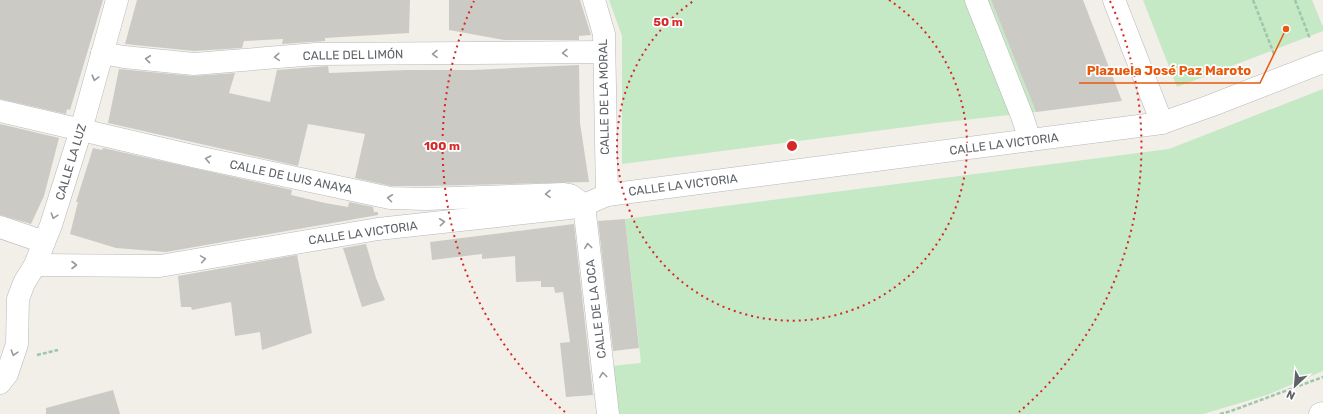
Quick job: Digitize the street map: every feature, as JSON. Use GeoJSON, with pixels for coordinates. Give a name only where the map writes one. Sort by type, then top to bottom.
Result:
{"type":"FeatureCollection","features":[{"type":"Feature","properties":{"kind":"street","name":"CALLE LA LUZ"},"geometry":{"type":"LineString","coordinates":[[0,383],[7,374],[17,344],[18,332],[8,323],[24,283],[35,265],[44,242],[81,130],[117,0]]}},
{"type":"Feature","properties":{"kind":"street","name":"CALLE DE LA MORAL"},"geometry":{"type":"LineString","coordinates":[[594,0],[604,34],[607,195]]}},
{"type":"Feature","properties":{"kind":"street"},"geometry":{"type":"LineString","coordinates":[[976,0],[1030,140]]}},
{"type":"Feature","properties":{"kind":"street"},"geometry":{"type":"LineString","coordinates":[[1114,0],[1162,124]]}},
{"type":"Feature","properties":{"kind":"street","name":"CALLE DEL LIMÓN"},"geometry":{"type":"LineString","coordinates":[[102,53],[124,57],[194,64],[316,54],[604,52]]}},
{"type":"Feature","properties":{"kind":"street","name":"CALLE LA VICTORIA"},"geometry":{"type":"LineString","coordinates":[[35,265],[160,266],[378,229],[570,208],[584,205],[607,195],[1162,124],[1323,62]]}},
{"type":"Feature","properties":{"kind":"street","name":"CALLE DE LUIS ANAYA"},"geometry":{"type":"LineString","coordinates":[[0,111],[204,159],[390,198],[426,199],[564,194],[570,195],[584,205]]}},
{"type":"Feature","properties":{"kind":"street","name":"CALLE DE LA OCA"},"geometry":{"type":"LineString","coordinates":[[584,205],[608,414]]}},
{"type":"Feature","properties":{"kind":"street"},"geometry":{"type":"LineString","coordinates":[[0,227],[44,242]]}},
{"type":"Feature","properties":{"kind":"path"},"geometry":{"type":"LineString","coordinates":[[1253,0],[1274,54]]}},
{"type":"Feature","properties":{"kind":"path"},"geometry":{"type":"LineString","coordinates":[[1295,0],[1310,39]]}},
{"type":"Feature","properties":{"kind":"path"},"geometry":{"type":"LineString","coordinates":[[33,356],[58,350]]}},
{"type":"Feature","properties":{"kind":"path"},"geometry":{"type":"LineString","coordinates":[[1220,414],[1323,377]]}},
{"type":"Feature","properties":{"kind":"green space"},"geometry":{"type":"Polygon","coordinates":[[[609,0],[991,0],[1036,112],[937,123],[622,164],[622,36],[609,0]]]}},
{"type":"Feature","properties":{"kind":"green space"},"geometry":{"type":"Polygon","coordinates":[[[1143,0],[1312,0],[1323,27],[1323,31],[1177,87],[1143,0]]]}},
{"type":"Feature","properties":{"kind":"green space"},"geometry":{"type":"Polygon","coordinates":[[[1323,89],[1323,371],[1267,395],[1203,414],[618,414],[611,366],[641,363],[625,219],[1169,149],[1323,89]]]}},
{"type":"Feature","properties":{"kind":"building"},"geometry":{"type":"Polygon","coordinates":[[[0,0],[103,0],[70,110],[67,109],[66,114],[0,99],[0,0]]]}},
{"type":"Feature","properties":{"kind":"building"},"geometry":{"type":"Polygon","coordinates":[[[137,0],[410,0],[409,33],[325,38],[325,41],[282,44],[283,39],[244,41],[242,48],[194,51],[125,44],[137,0]]]}},
{"type":"Feature","properties":{"kind":"building"},"geometry":{"type":"Polygon","coordinates":[[[449,0],[580,0],[591,35],[579,36],[579,40],[504,40],[449,30],[449,0]]]}},
{"type":"Feature","properties":{"kind":"building"},"geometry":{"type":"Polygon","coordinates":[[[991,0],[1083,0],[1122,101],[1036,112],[991,0]]]}},
{"type":"Feature","properties":{"kind":"building"},"geometry":{"type":"Polygon","coordinates":[[[579,65],[580,123],[589,182],[391,186],[355,178],[365,134],[308,124],[298,166],[108,123],[119,69],[193,76],[235,73],[229,93],[270,102],[277,70],[328,66],[329,73],[407,70],[473,70],[579,65]]]}},
{"type":"Feature","properties":{"kind":"building"},"geometry":{"type":"Polygon","coordinates":[[[0,124],[59,138],[44,196],[31,224],[0,215],[0,124]]]}},
{"type":"Feature","properties":{"kind":"building"},"geometry":{"type":"Polygon","coordinates":[[[93,148],[102,150],[103,148],[292,190],[291,195],[325,203],[348,207],[349,202],[373,207],[374,212],[378,212],[378,215],[166,252],[116,248],[70,234],[78,202],[76,202],[93,148]]]}},
{"type":"Feature","properties":{"kind":"building"},"geometry":{"type":"Polygon","coordinates":[[[625,219],[639,348],[613,351],[598,221],[625,219]]]}},
{"type":"Feature","properties":{"kind":"building"},"geometry":{"type":"Polygon","coordinates":[[[574,224],[593,395],[566,397],[560,343],[570,342],[563,292],[555,293],[554,287],[541,287],[541,281],[516,282],[515,256],[482,259],[482,254],[432,260],[430,242],[574,224]]]}},
{"type":"Feature","properties":{"kind":"building"},"geometry":{"type":"Polygon","coordinates":[[[366,244],[376,278],[385,300],[362,307],[343,248],[366,244]]]}},
{"type":"Feature","properties":{"kind":"building"},"geometry":{"type":"Polygon","coordinates":[[[297,255],[312,333],[262,350],[260,332],[235,336],[231,302],[192,310],[191,307],[181,307],[178,276],[297,255]]]}},
{"type":"Feature","properties":{"kind":"building"},"geometry":{"type":"Polygon","coordinates":[[[113,390],[120,414],[46,414],[46,408],[113,390]]]}},
{"type":"Feature","properties":{"kind":"place","name":"Plazuela José Paz Maroto"},"geometry":{"type":"Point","coordinates":[1286,29]}}]}
